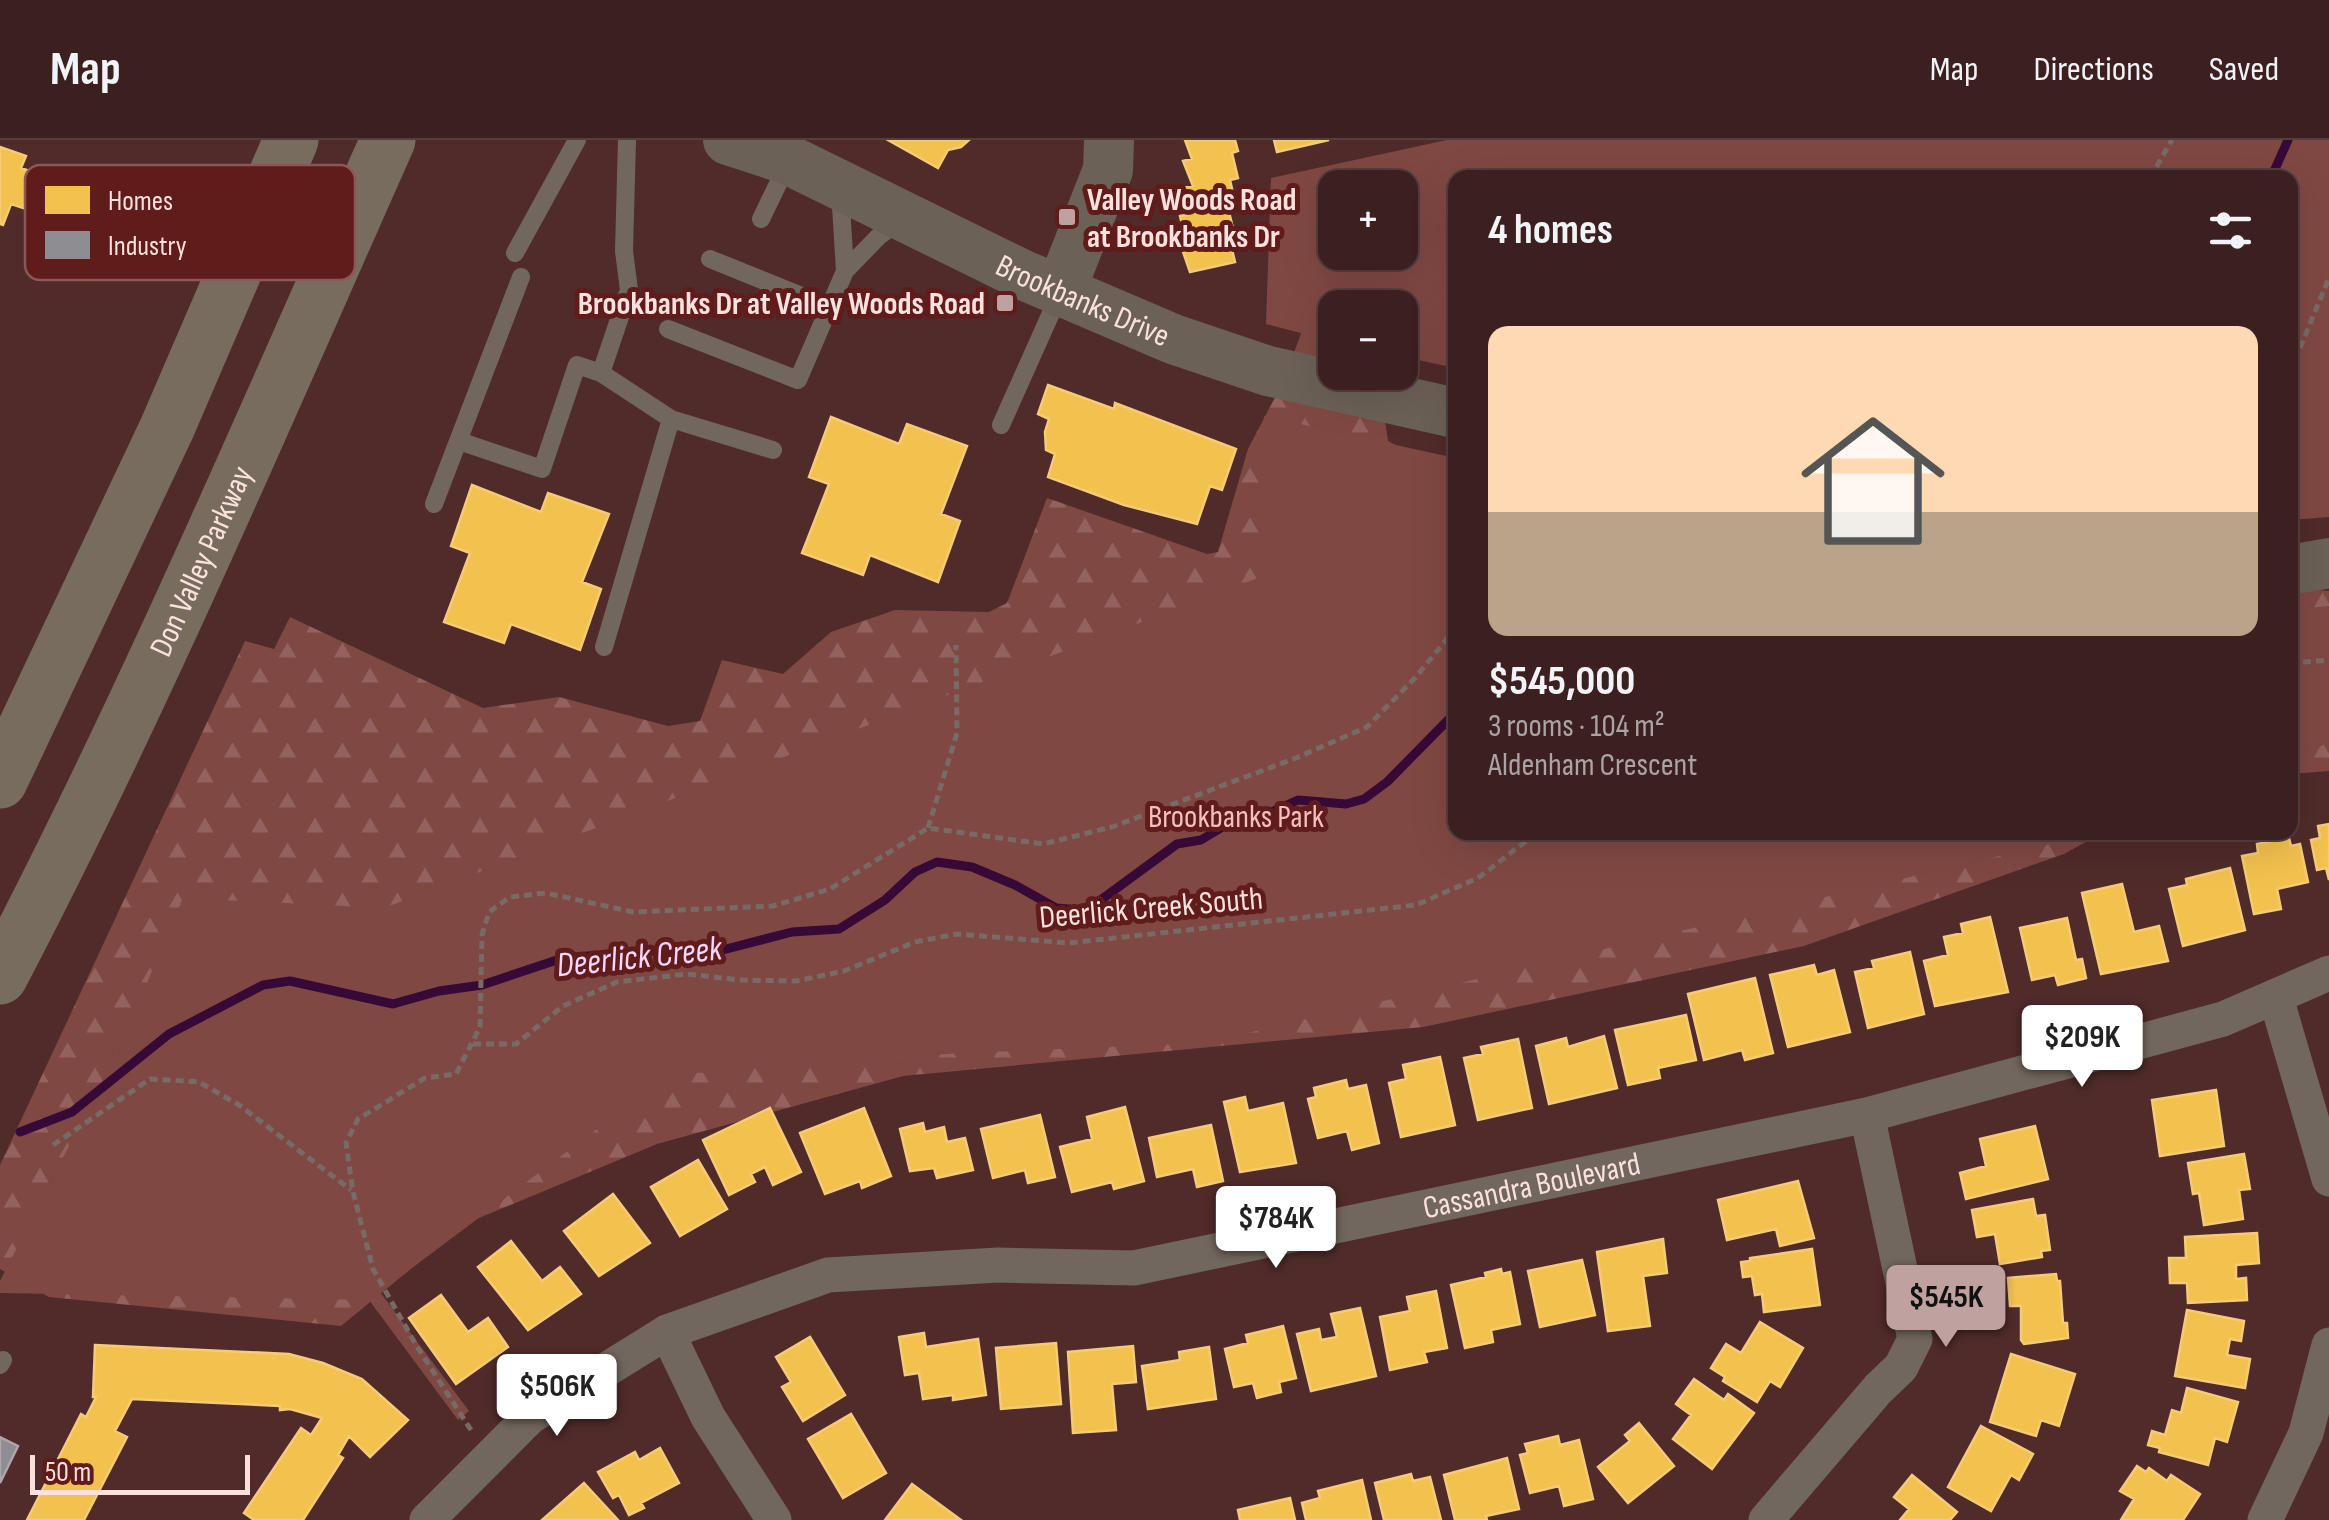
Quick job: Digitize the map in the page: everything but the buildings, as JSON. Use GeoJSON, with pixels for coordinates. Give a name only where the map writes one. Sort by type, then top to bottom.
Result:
{"type":"FeatureCollection","features":[{"type":"Feature","properties":{"kind":"highway"},"geometry":{"type":"LineString","coordinates":[[279,165],[290,140]]}},
{"type":"Feature","properties":{"kind":"highway","name":"Don Valley Parkway"},"geometry":{"type":"LineString","coordinates":[[355,214],[388,140]]}},
{"type":"Feature","properties":{"kind":"highway"},"geometry":{"type":"LineString","coordinates":[[0,781],[166,428],[230,280]]}},
{"type":"Feature","properties":{"kind":"highway","name":"Don Valley Parkway"},"geometry":{"type":"LineString","coordinates":[[0,976],[52,877],[189,586],[326,280]]}},
{"type":"Feature","properties":{"kind":"street","name":"Brookbanks Drive"},"geometry":{"type":"LineString","coordinates":[[728,140],[789,160],[1060,292],[1173,339],[1268,370],[1448,411]]}},
{"type":"Feature","properties":{"kind":"street"},"geometry":{"type":"LineString","coordinates":[[1060,292],[1108,170],[1108,140]]}},
{"type":"Feature","properties":{"kind":"street"},"geometry":{"type":"LineString","coordinates":[[2298,569],[2329,563]]}},
{"type":"Feature","properties":{"kind":"street","name":"Cassandra Boulevard"},"geometry":{"type":"LineString","coordinates":[[428,1520],[530,1418],[667,1332],[828,1275],[998,1265],[1134,1268],[1867,1114],[2223,1018],[2329,973]]}},
{"type":"Feature","properties":{"kind":"street"},"geometry":{"type":"LineString","coordinates":[[2276,998],[2329,1179]]}},
{"type":"Feature","properties":{"kind":"street"},"geometry":{"type":"LineString","coordinates":[[1766,1520],[1878,1389],[1901,1368],[1915,1339],[1867,1114]]}},
{"type":"Feature","properties":{"kind":"street"},"geometry":{"type":"LineString","coordinates":[[667,1332],[708,1417],[774,1520]]}},
{"type":"Feature","properties":{"kind":"street"},"geometry":{"type":"LineString","coordinates":[[2265,1520],[2306,1433],[2329,1345]]}},
{"type":"Feature","properties":{"kind":"lane"},"geometry":{"type":"LineString","coordinates":[[515,253],[577,140]]}},
{"type":"Feature","properties":{"kind":"lane"},"geometry":{"type":"LineString","coordinates":[[601,373],[629,290],[624,251],[626,140]]}},
{"type":"Feature","properties":{"kind":"lane"},"geometry":{"type":"LineString","coordinates":[[761,219],[789,160]]}},
{"type":"Feature","properties":{"kind":"lane"},"geometry":{"type":"LineString","coordinates":[[840,184],[844,271]]}},
{"type":"Feature","properties":{"kind":"lane"},"geometry":{"type":"LineString","coordinates":[[668,329],[798,380],[844,271],[905,216]]}},
{"type":"Feature","properties":{"kind":"lane"},"geometry":{"type":"LineString","coordinates":[[710,259],[829,307]]}},
{"type":"Feature","properties":{"kind":"lane"},"geometry":{"type":"LineString","coordinates":[[434,504],[521,276]]}},
{"type":"Feature","properties":{"kind":"lane"},"geometry":{"type":"LineString","coordinates":[[1002,425],[1060,292]]}},
{"type":"Feature","properties":{"kind":"lane"},"geometry":{"type":"LineString","coordinates":[[459,441],[542,469],[576,365],[601,373],[671,419],[773,450]]}},
{"type":"Feature","properties":{"kind":"lane"},"geometry":{"type":"LineString","coordinates":[[604,647],[671,419]]}},
{"type":"Feature","properties":{"kind":"path"},"geometry":{"type":"LineString","coordinates":[[2155,170],[2172,140]]}},
{"type":"Feature","properties":{"kind":"path"},"geometry":{"type":"LineString","coordinates":[[2298,352],[2329,278]]}},
{"type":"Feature","properties":{"kind":"path"},"geometry":{"type":"LineString","coordinates":[[492,1454],[463,1420],[372,1269],[353,1192],[346,1143],[358,1119],[426,1078],[456,1074],[480,1027],[482,936],[490,912],[510,897],[546,894],[632,912],[773,906],[830,889],[928,828],[1043,844],[1112,827],[1296,758],[1366,727],[1448,638]]}},
{"type":"Feature","properties":{"kind":"path"},"geometry":{"type":"LineString","coordinates":[[928,828],[957,733],[956,646]]}},
{"type":"Feature","properties":{"kind":"path"},"geometry":{"type":"LineString","coordinates":[[2298,663],[2329,660]]}},
{"type":"Feature","properties":{"kind":"path","name":"Deerlick Creek South"},"geometry":{"type":"LineString","coordinates":[[473,1044],[516,1044],[563,1006],[618,982],[687,974],[796,981],[844,971],[915,942],[957,934],[1068,943],[1416,905],[1478,878],[1528,840]]}},
{"type":"Feature","properties":{"kind":"path"},"geometry":{"type":"LineString","coordinates":[[53,1145],[150,1080],[198,1082],[239,1104],[353,1192]]}},
{"type":"Feature","properties":{"kind":"green space"},"geometry":{"type":"Polygon","coordinates":[[[1447,140],[2329,140],[2329,517],[2298,519],[2298,170],[1448,170],[1448,366],[1418,360],[1418,290],[1318,290],[1318,338],[1266,324],[1271,178],[1447,140]]]}},
{"type":"Feature","properties":{"kind":"green space","name":"Brookbanks Park"},"geometry":{"type":"Polygon","coordinates":[[[1325,270],[1401,270],[1402,290],[1318,290],[1318,390],[1383,390],[1388,441],[1446,473],[1448,840],[2089,840],[2064,854],[1804,946],[1423,1027],[903,1076],[657,1144],[467,1223],[341,1326],[49,1297],[0,1269],[0,1165],[245,641],[274,649],[290,617],[483,708],[559,697],[668,726],[700,721],[722,660],[783,674],[831,632],[895,610],[989,612],[1007,603],[1047,498],[1207,554],[1218,552],[1248,449],[1283,382],[1325,270]]]}},
{"type":"Feature","properties":{"kind":"green space","name":"Brookbanks Park"},"geometry":{"type":"Polygon","coordinates":[[[1264,416],[1448,456],[1448,840],[2067,840],[1205,1043],[960,1053],[669,1075],[380,1292],[469,1411],[458,1420],[369,1300],[0,1293],[0,1281],[121,1044],[183,898],[384,908],[1258,578],[1264,416]]]}},
{"type":"Feature","properties":{"kind":"green space"},"geometry":{"type":"Polygon","coordinates":[[[2298,589],[2329,591],[2329,771],[2298,773],[2298,589]]]}},
{"type":"Feature","properties":{"kind":"green space"},"geometry":{"type":"Polygon","coordinates":[[[2329,606],[2329,743],[2298,754],[2298,609],[2329,606]]]}},
{"type":"Feature","properties":{"kind":"waterway","name":"Deerlick Creek"},"geometry":{"type":"LineString","coordinates":[[2275,170],[2288,140]]}},
{"type":"Feature","properties":{"kind":"waterway","name":"Deerlick Creek"},"geometry":{"type":"LineString","coordinates":[[20,1132],[72,1112],[169,1034],[263,985],[290,981],[393,1004],[439,991],[482,985],[563,958],[664,950],[707,954],[792,932],[839,929],[885,900],[915,872],[937,862],[972,867],[1056,908],[1080,910],[1098,902],[1177,844],[1201,840],[1226,825],[1263,816],[1298,800],[1346,804],[1364,799],[1387,782],[1448,720]]}},
{"type":"Feature","properties":{"kind":"place","name":"Valley Woods Road at Brookbanks Dr"},"geometry":{"type":"Point","coordinates":[1067,217]}},
{"type":"Feature","properties":{"kind":"place","name":"Brookbanks Dr at Valley Woods Road"},"geometry":{"type":"Point","coordinates":[1005,303]}}]}
